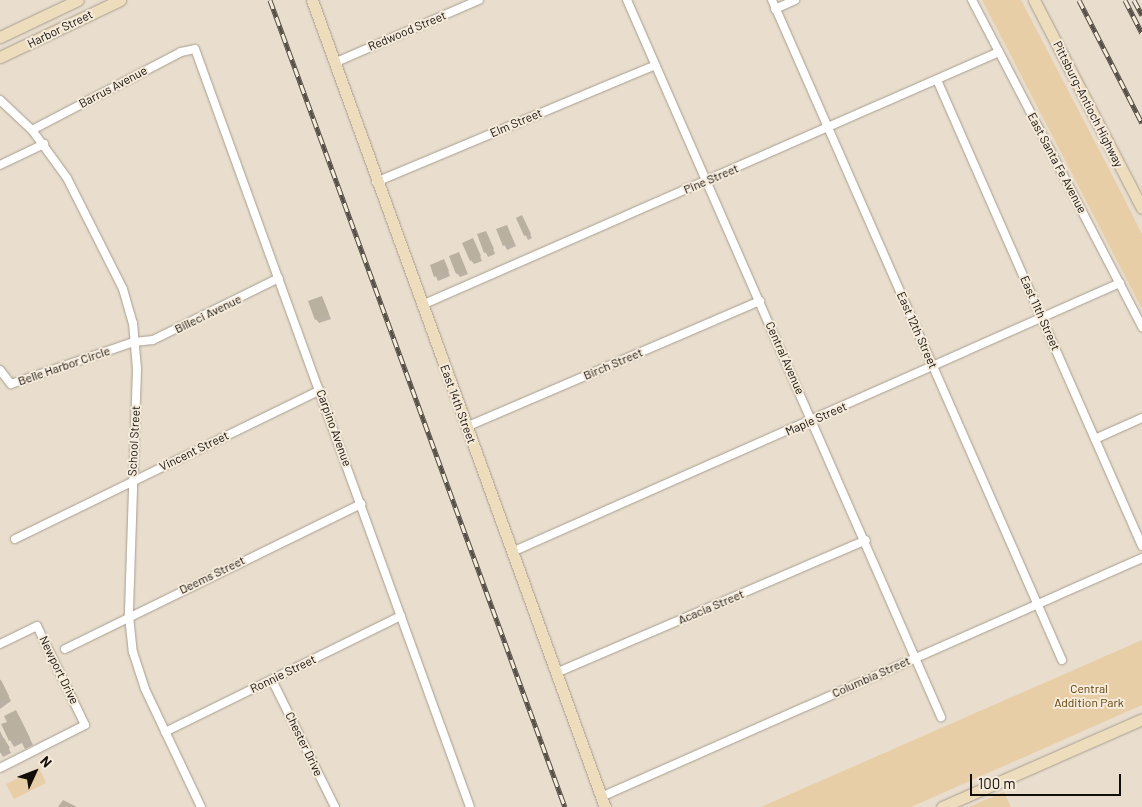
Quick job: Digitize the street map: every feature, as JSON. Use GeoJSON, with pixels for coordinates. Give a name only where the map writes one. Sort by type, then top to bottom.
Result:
{"type":"FeatureCollection","features":[{"type":"Feature","properties":{"kind":"street","name":"Harbor Street"},"geometry":{"type":"LineString","coordinates":[[0,37],[78,0]]}},
{"type":"Feature","properties":{"kind":"street","name":"Harbor Street"},"geometry":{"type":"LineString","coordinates":[[0,58],[120,0]]}},
{"type":"Feature","properties":{"kind":"street","name":"East 14th Street"},"geometry":{"type":"LineString","coordinates":[[312,0],[376,182],[603,802]]}},
{"type":"Feature","properties":{"kind":"street","name":"Redwood Street"},"geometry":{"type":"LineString","coordinates":[[334,63],[479,0]]}},
{"type":"Feature","properties":{"kind":"street","name":"Central Avenue"},"geometry":{"type":"LineString","coordinates":[[627,0],[866,540],[942,717]]}},
{"type":"Feature","properties":{"kind":"street","name":"East 12th Street"},"geometry":{"type":"LineString","coordinates":[[772,0],[1062,660]]}},
{"type":"Feature","properties":{"kind":"street"},"geometry":{"type":"LineString","coordinates":[[776,9],[795,0]]}},
{"type":"Feature","properties":{"kind":"street","name":"East Santa Fe Avenue"},"geometry":{"type":"LineString","coordinates":[[972,0],[1142,327]]}},
{"type":"Feature","properties":{"kind":"street","name":"Pittsburg-Antioch Highway"},"geometry":{"type":"LineString","coordinates":[[1034,0],[1142,208]]}},
{"type":"Feature","properties":{"kind":"street","name":"Barrus Avenue"},"geometry":{"type":"LineString","coordinates":[[32,130],[181,52],[195,49]]}},
{"type":"Feature","properties":{"kind":"street","name":"Carpino Avenue"},"geometry":{"type":"LineString","coordinates":[[195,49],[470,807]]}},
{"type":"Feature","properties":{"kind":"street","name":"Pine Street"},"geometry":{"type":"LineString","coordinates":[[422,305],[829,129],[999,52]]}},
{"type":"Feature","properties":{"kind":"street","name":"Elm Street"},"geometry":{"type":"LineString","coordinates":[[376,182],[656,65]]}},
{"type":"Feature","properties":{"kind":"street","name":"East 11th Street"},"geometry":{"type":"LineString","coordinates":[[937,80],[1142,546]]}},
{"type":"Feature","properties":{"kind":"street","name":"School Street"},"geometry":{"type":"LineString","coordinates":[[0,100],[44,144],[86,212],[123,289],[134,342],[137,369],[129,616],[133,652],[145,689],[201,807]]}},
{"type":"Feature","properties":{"kind":"street"},"geometry":{"type":"LineString","coordinates":[[0,165],[44,144]]}},
{"type":"Feature","properties":{"kind":"street","name":"Billeci Avenue"},"geometry":{"type":"LineString","coordinates":[[134,342],[153,340],[279,278]]}},
{"type":"Feature","properties":{"kind":"street","name":"Maple Street"},"geometry":{"type":"LineString","coordinates":[[512,552],[1120,284]]}},
{"type":"Feature","properties":{"kind":"street","name":"Birch Street"},"geometry":{"type":"LineString","coordinates":[[466,427],[760,301]]}},
{"type":"Feature","properties":{"kind":"street","name":"Belle Harbor Circle"},"geometry":{"type":"LineString","coordinates":[[0,370],[11,384],[134,342]]}},
{"type":"Feature","properties":{"kind":"street","name":"Vincent Street"},"geometry":{"type":"LineString","coordinates":[[15,539],[320,390]]}},
{"type":"Feature","properties":{"kind":"street"},"geometry":{"type":"LineString","coordinates":[[1095,438],[1142,418]]}},
{"type":"Feature","properties":{"kind":"street","name":"Deems Street"},"geometry":{"type":"LineString","coordinates":[[65,650],[129,616],[361,504]]}},
{"type":"Feature","properties":{"kind":"street","name":"Acacia Street"},"geometry":{"type":"LineString","coordinates":[[556,674],[866,540]]}},
{"type":"Feature","properties":{"kind":"street","name":"Columbia Street"},"geometry":{"type":"LineString","coordinates":[[603,802],[916,657],[1142,558]]}},
{"type":"Feature","properties":{"kind":"street","name":"Ronnie Street"},"geometry":{"type":"LineString","coordinates":[[165,732],[401,616]]}},
{"type":"Feature","properties":{"kind":"street","name":"Newport Drive"},"geometry":{"type":"LineString","coordinates":[[0,644],[37,626],[85,725],[0,768]]}},
{"type":"Feature","properties":{"kind":"street","name":"Chester Drive"},"geometry":{"type":"LineString","coordinates":[[272,680],[335,807]]}},
{"type":"Feature","properties":{"kind":"street"},"geometry":{"type":"LineString","coordinates":[[942,807],[1142,719]]}},
{"type":"Feature","properties":{"kind":"green space"},"geometry":{"type":"Polygon","coordinates":[[[982,0],[1021,0],[1121,192],[1142,234],[1142,309],[982,0]]]}},
{"type":"Feature","properties":{"kind":"green space","name":"Central Addition Park"},"geometry":{"type":"Polygon","coordinates":[[[1142,640],[1142,705],[911,807],[761,807],[1142,640]]]}},
{"type":"Feature","properties":{"kind":"green space"},"geometry":{"type":"Polygon","coordinates":[[[39,768],[46,783],[14,799],[6,784],[39,768]]]}},
{"type":"Feature","properties":{"kind":"green space"},"geometry":{"type":"Polygon","coordinates":[[[1004,792],[1011,807],[969,807],[1004,792]]]}},
{"type":"Feature","properties":{"kind":"building"},"geometry":{"type":"Polygon","coordinates":[[[522,215],[531,234],[524,236],[516,218],[522,215]]]}},
{"type":"Feature","properties":{"kind":"building"},"geometry":{"type":"Polygon","coordinates":[[[507,225],[514,242],[503,246],[496,229],[507,225]]]}},
{"type":"Feature","properties":{"kind":"building"},"geometry":{"type":"Polygon","coordinates":[[[486,231],[494,249],[484,253],[477,234],[486,231]]]}},
{"type":"Feature","properties":{"kind":"building"},"geometry":{"type":"Polygon","coordinates":[[[473,238],[481,256],[470,261],[462,243],[473,238]]]}},
{"type":"Feature","properties":{"kind":"building"},"geometry":{"type":"Polygon","coordinates":[[[459,252],[466,270],[456,274],[449,256],[459,252]]]}},
{"type":"Feature","properties":{"kind":"building"},"geometry":{"type":"Polygon","coordinates":[[[444,259],[449,271],[434,277],[430,265],[444,259]]]}},
{"type":"Feature","properties":{"kind":"building"},"geometry":{"type":"Polygon","coordinates":[[[322,296],[329,314],[315,320],[308,301],[322,296]]]}},
{"type":"Feature","properties":{"kind":"building"},"geometry":{"type":"Polygon","coordinates":[[[0,681],[9,696],[0,701],[0,681]]]}},
{"type":"Feature","properties":{"kind":"building"},"geometry":{"type":"Polygon","coordinates":[[[16,710],[30,738],[20,743],[17,737],[9,741],[1,724],[7,722],[4,716],[16,710]]]}},
{"type":"Feature","properties":{"kind":"building"},"geometry":{"type":"Polygon","coordinates":[[[4,738],[10,748],[0,753],[0,740],[4,738]]]}},
{"type":"Feature","properties":{"kind":"building"},"geometry":{"type":"Polygon","coordinates":[[[63,800],[77,807],[58,807],[63,800]]]}},
{"type":"Feature","properties":{"kind":"railway"},"geometry":{"type":"LineString","coordinates":[[270,0],[565,807]]}},
{"type":"Feature","properties":{"kind":"railway"},"geometry":{"type":"LineString","coordinates":[[1079,0],[1142,123]]}},
{"type":"Feature","properties":{"kind":"railway"},"geometry":{"type":"LineString","coordinates":[[1125,0],[1142,33]]}},
{"type":"Feature","properties":{"kind":"railway"},"geometry":{"type":"LineString","coordinates":[[1134,0],[1142,15]]}}]}
